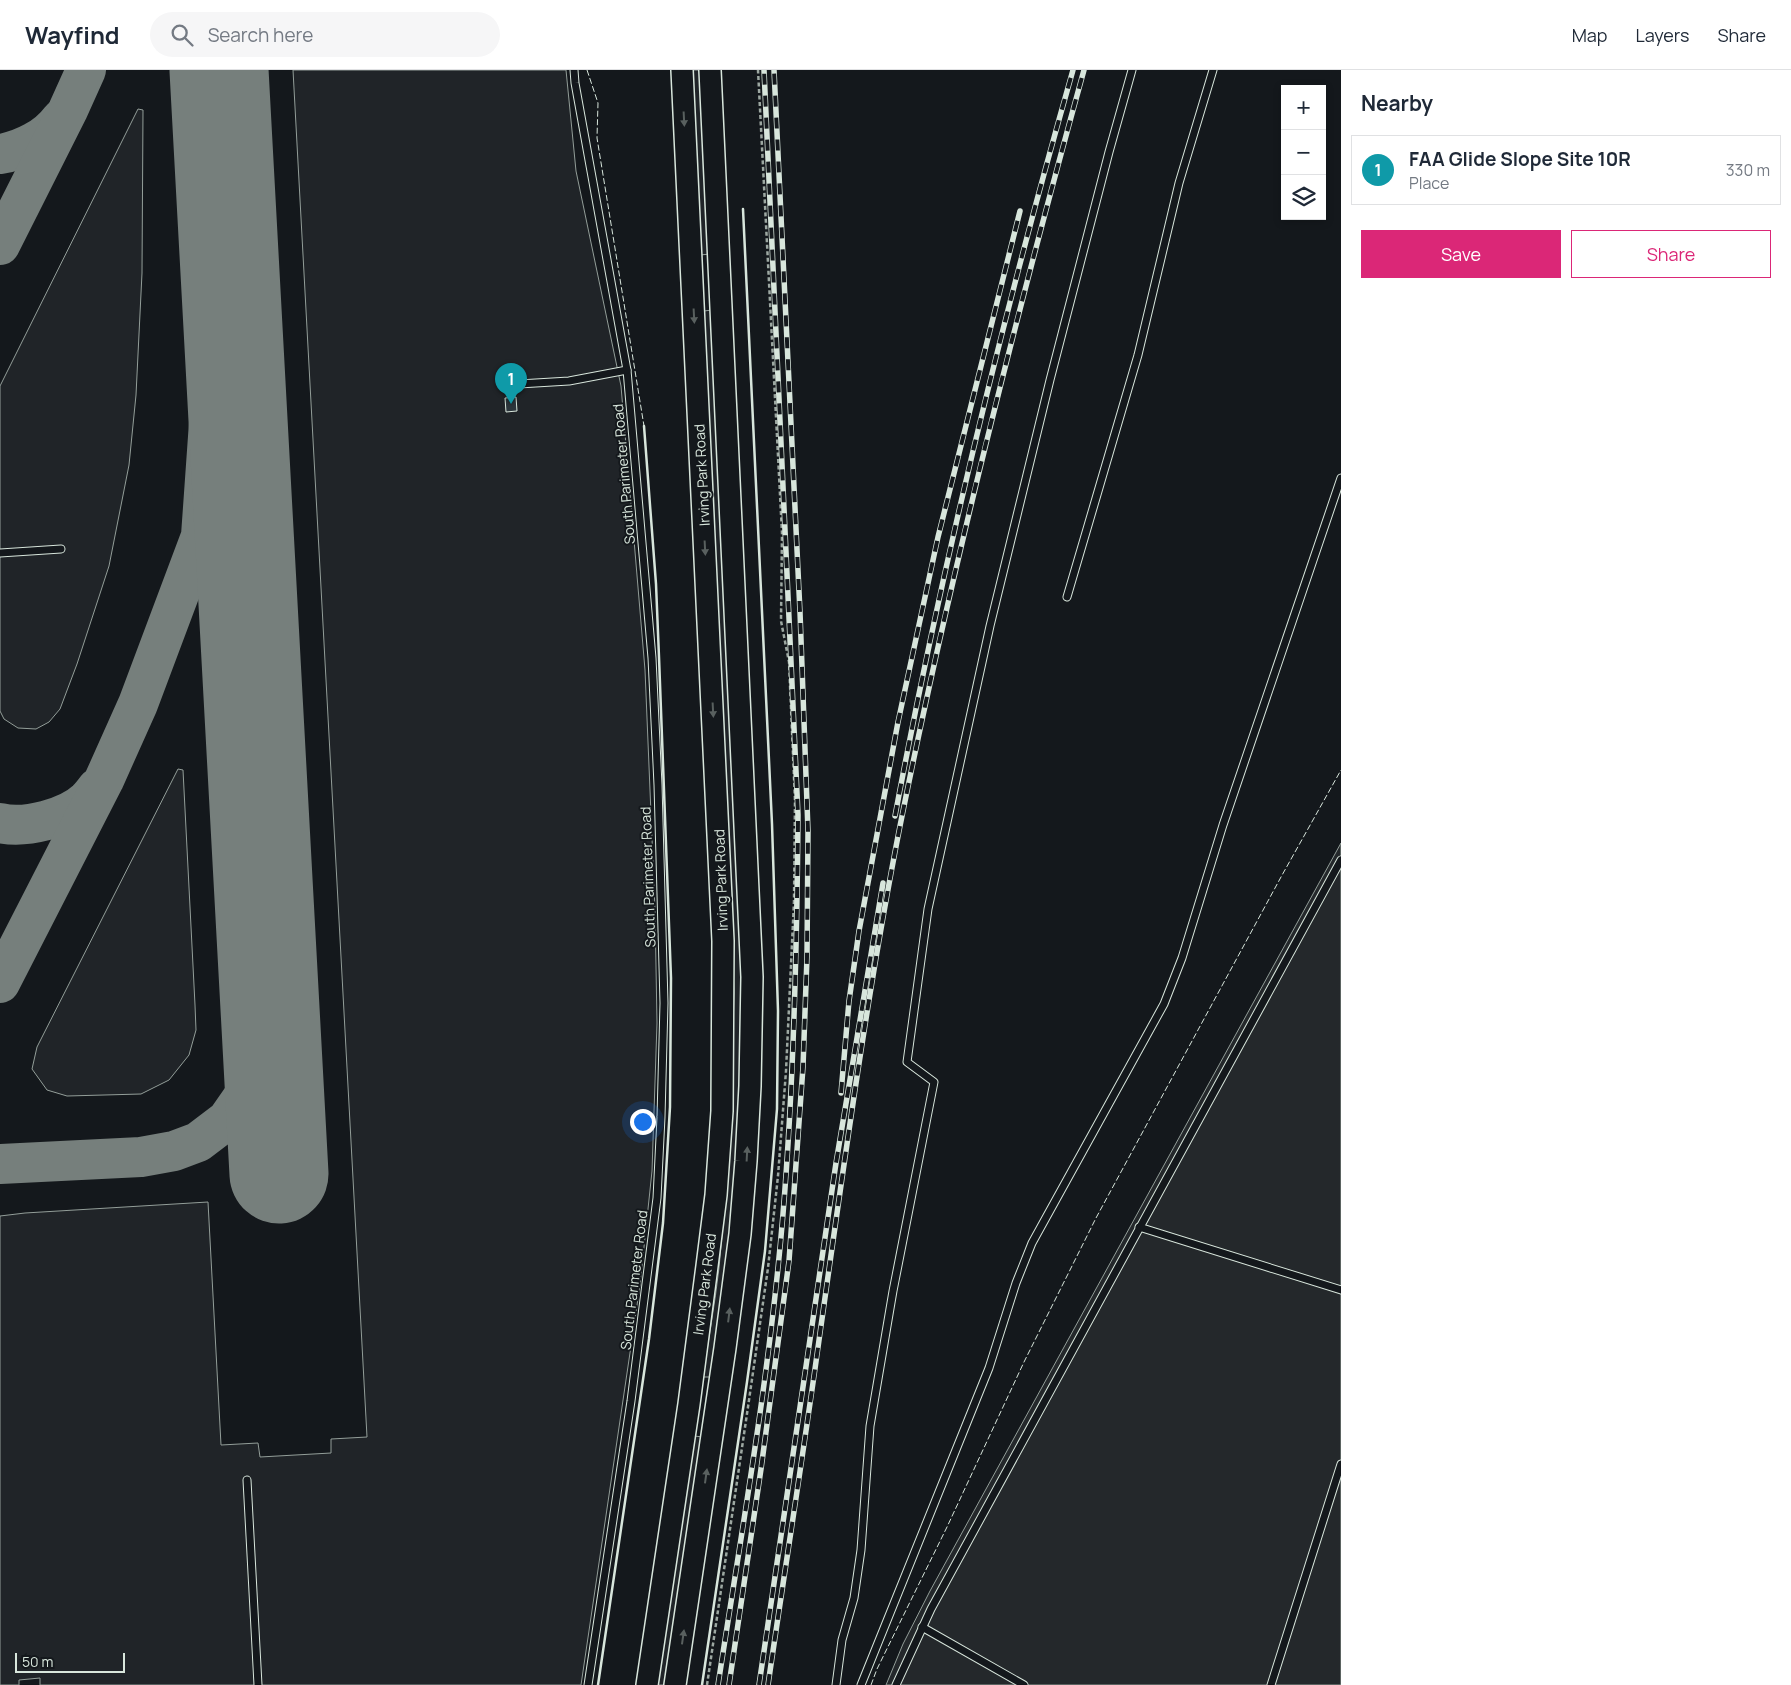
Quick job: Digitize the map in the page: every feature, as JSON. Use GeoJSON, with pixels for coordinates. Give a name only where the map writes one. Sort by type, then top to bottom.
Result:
{"type":"FeatureCollection","features":[{"type":"Feature","properties":{"kind":"main road","name":"Irving Park Road"},"geometry":{"type":"LineString","coordinates":[[647,1685],[703,1406],[740,1234],[746,1161],[751,1049],[752,977],[706,282],[682,70]]}},
{"type":"Feature","properties":{"kind":"main road","name":"Irving Park Road"},"geometry":{"type":"LineString","coordinates":[[676,1685],[703,1406],[722,1111],[724,941],[706,282],[710,70]]}},
{"type":"Feature","properties":{"kind":"lane","name":"South Parimeter Road"},"geometry":{"type":"LineString","coordinates":[[574,70],[627,370],[652,658],[658,784],[664,1004],[657,1198],[631,1402],[588,1685]]}},
{"type":"Feature","properties":{"kind":"lane"},"geometry":{"type":"LineString","coordinates":[[836,1685],[842,1640],[854,1598],[861,1550],[870,1426],[893,1292],[934,1082],[907,1062],[928,909],[990,626],[1045,399],[1132,70]]}},
{"type":"Feature","properties":{"kind":"lane"},"geometry":{"type":"LineString","coordinates":[[1067,597],[1138,355],[1178,183],[1213,70]]}},
{"type":"Feature","properties":{"kind":"lane"},"geometry":{"type":"LineString","coordinates":[[519,384],[569,381],[627,370]]}},
{"type":"Feature","properties":{"kind":"lane"},"geometry":{"type":"LineString","coordinates":[[861,1685],[989,1368],[1016,1282],[1032,1243],[1164,1004],[1182,958],[1223,824],[1341,478]]}},
{"type":"Feature","properties":{"kind":"lane"},"geometry":{"type":"LineString","coordinates":[[0,553],[61,550]]}},
{"type":"Feature","properties":{"kind":"lane"},"geometry":{"type":"LineString","coordinates":[[896,1685],[922,1627],[1341,860]]}},
{"type":"Feature","properties":{"kind":"lane"},"geometry":{"type":"LineString","coordinates":[[1139,1227],[1341,1290]]}},
{"type":"Feature","properties":{"kind":"lane"},"geometry":{"type":"LineString","coordinates":[[1271,1685],[1341,1464]]}},
{"type":"Feature","properties":{"kind":"lane"},"geometry":{"type":"LineString","coordinates":[[247,1480],[258,1685]]}},
{"type":"Feature","properties":{"kind":"lane"},"geometry":{"type":"LineString","coordinates":[[922,1627],[1024,1685]]}},
{"type":"Feature","properties":{"kind":"path"},"geometry":{"type":"LineString","coordinates":[[707,1685],[748,1407],[775,1204],[786,1071],[794,901],[795,801],[789,662],[781,621],[782,533],[758,70]]}},
{"type":"Feature","properties":{"kind":"shaded area"},"geometry":{"type":"Polygon","coordinates":[[[293,70],[566,70],[576,171],[621,386],[645,670],[655,910],[657,1023],[652,1171],[640,1285],[581,1685],[40,1685],[40,1678],[19,1680],[19,1685],[0,1685],[0,1216],[208,1202],[221,1445],[258,1443],[260,1457],[331,1453],[331,1439],[367,1437],[293,70]]]}},
{"type":"Feature","properties":{"kind":"shaded area"},"geometry":{"type":"Polygon","coordinates":[[[692,70],[701,70],[710,254],[700,255],[692,70]]]}},
{"type":"Feature","properties":{"kind":"shaded area"},"geometry":{"type":"Polygon","coordinates":[[[138,109],[143,110],[142,273],[136,395],[129,465],[109,566],[60,709],[49,722],[36,729],[18,728],[4,719],[0,711],[0,386],[138,109]]]}},
{"type":"Feature","properties":{"kind":"shaded area"},"geometry":{"type":"Polygon","coordinates":[[[712,310],[740,897],[742,1018],[740,1098],[734,1198],[711,1377],[703,1377],[717,1282],[725,1199],[734,992],[704,311],[712,310]]]}},
{"type":"Feature","properties":{"kind":"shaded area"},"geometry":{"type":"Polygon","coordinates":[[[178,769],[183,770],[196,1030],[189,1055],[169,1080],[141,1094],[67,1096],[47,1090],[32,1069],[37,1047],[178,769]]]}},
{"type":"Feature","properties":{"kind":"shaded area"},"geometry":{"type":"Polygon","coordinates":[[[1341,843],[1341,1685],[886,1685],[903,1644],[930,1591],[1341,843]]]}},
{"type":"Feature","properties":{"kind":"shaded area"},"geometry":{"type":"Polygon","coordinates":[[[694,1436],[703,1437],[666,1685],[657,1685],[694,1436]]]}},
{"type":"Feature","properties":{"kind":"building"},"geometry":{"type":"Polygon","coordinates":[[[516,397],[517,411],[506,412],[505,398],[516,397]]]}},
{"type":"Feature","properties":{"kind":"taxiway"},"geometry":{"type":"LineString","coordinates":[[0,245],[86,70]]}},
{"type":"Feature","properties":{"kind":"taxiway"},"geometry":{"type":"LineString","coordinates":[[0,983],[104,780],[138,704],[201,536],[219,281],[221,98]]}},
{"type":"Feature","properties":{"kind":"taxiway"},"geometry":{"type":"LineString","coordinates":[[0,154],[17,150],[34,142],[49,132],[61,119]]}},
{"type":"Feature","properties":{"kind":"taxiway"},"geometry":{"type":"LineString","coordinates":[[0,823],[34,823],[58,817],[79,806],[97,788]]}},
{"type":"Feature","properties":{"kind":"taxiway"},"geometry":{"type":"LineString","coordinates":[[0,1164],[141,1157],[174,1151],[198,1142],[227,1120],[250,1087],[261,1065],[271,1027]]}},
{"type":"Feature","properties":{"kind":"runway"},"geometry":{"type":"LineString","coordinates":[[219,70],[279,1174]]}},
{"type":"Feature","properties":{"kind":"railway"},"geometry":{"type":"LineString","coordinates":[[718,1685],[755,1450],[771,1332],[783,1214],[790,1114],[796,965],[798,815],[764,70]]}},
{"type":"Feature","properties":{"kind":"railway"},"geometry":{"type":"LineString","coordinates":[[729,1685],[789,1261],[803,1067],[807,957],[808,831],[800,612],[774,70]]}},
{"type":"Feature","properties":{"kind":"railway"},"geometry":{"type":"LineString","coordinates":[[895,816],[933,628],[975,441],[1022,255],[1073,70]]}},
{"type":"Feature","properties":{"kind":"railway"},"geometry":{"type":"LineString","coordinates":[[768,1685],[857,1079],[877,952],[900,826],[962,541],[985,446],[1084,70]]}},
{"type":"Feature","properties":{"kind":"railway"},"geometry":{"type":"LineString","coordinates":[[841,1093],[849,1001],[859,931],[898,722],[938,537],[1020,211]]}},
{"type":"Feature","properties":{"kind":"railway"},"geometry":{"type":"LineString","coordinates":[[759,1685],[836,1163],[883,883]]}},
{"type":"Feature","properties":{"kind":"fence"},"geometry":{"type":"LineString","coordinates":[[587,70],[598,103],[597,138],[644,426]]}},
{"type":"Feature","properties":{"kind":"fence"},"geometry":{"type":"LineString","coordinates":[[871,1685],[1024,1362],[1096,1218],[1341,770]]}},
{"type":"Feature","properties":{"kind":"wall"},"geometry":{"type":"LineString","coordinates":[[702,1685],[765,1251],[777,1109],[778,1011],[772,824],[743,209]]}},
{"type":"Feature","properties":{"kind":"wall"},"geometry":{"type":"LineString","coordinates":[[598,1685],[649,1339],[663,1223],[670,1107],[671,978],[659,657],[656,584],[644,426]]}},
{"type":"Feature","properties":{"kind":"place","name":"FAA Glide Slope Site 10R"},"geometry":{"type":"Point","coordinates":[511,404]}}]}
